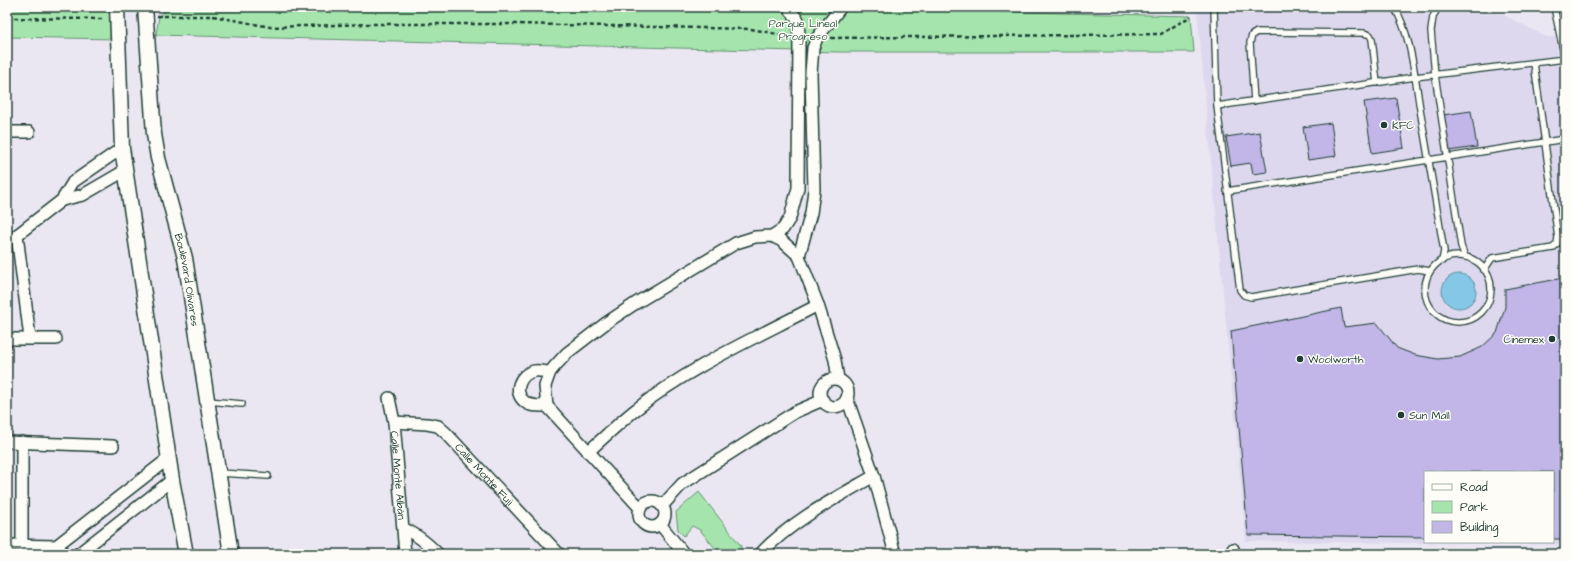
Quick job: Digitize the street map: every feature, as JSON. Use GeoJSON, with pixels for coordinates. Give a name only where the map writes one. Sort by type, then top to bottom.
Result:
{"type":"FeatureCollection","features":[{"type":"Feature","properties":{"kind":"street","name":"Boulevard Olivares"},"geometry":{"type":"LineString","coordinates":[[145,7],[154,134],[158,158],[185,258],[218,473],[228,551]]}},
{"type":"Feature","properties":{"kind":"street"},"geometry":{"type":"LineString","coordinates":[[640,508],[547,406],[545,386],[550,372],[567,353],[606,323],[643,298],[736,243],[755,237],[772,236],[783,229],[790,218],[798,188],[800,77],[798,20],[788,7]]}},
{"type":"Feature","properties":{"kind":"street"},"geometry":{"type":"LineString","coordinates":[[799,256],[811,214],[814,190],[812,77],[815,43],[841,7]]}},
{"type":"Feature","properties":{"kind":"street"},"geometry":{"type":"LineString","coordinates":[[113,13],[122,148],[172,480],[186,554]]}},
{"type":"Feature","properties":{"kind":"street"},"geometry":{"type":"LineString","coordinates":[[800,77],[812,77]]}},
{"type":"Feature","properties":{"kind":"street"},"geometry":{"type":"LineString","coordinates":[[7,132],[30,132]]}},
{"type":"Feature","properties":{"kind":"street"},"geometry":{"type":"LineString","coordinates":[[62,200],[73,182],[122,148]]}},
{"type":"Feature","properties":{"kind":"street"},"geometry":{"type":"LineString","coordinates":[[30,338],[12,235],[62,200],[83,195],[126,170]]}},
{"type":"Feature","properties":{"kind":"street"},"geometry":{"type":"LineString","coordinates":[[798,188],[814,190]]}},
{"type":"Feature","properties":{"kind":"street"},"geometry":{"type":"LineString","coordinates":[[772,236],[782,241],[799,256],[818,305],[835,360],[838,379]]}},
{"type":"Feature","properties":{"kind":"street"},"geometry":{"type":"LineString","coordinates":[[588,452],[634,411],[666,388],[709,361],[818,305]]}},
{"type":"Feature","properties":{"kind":"street"},"geometry":{"type":"LineString","coordinates":[[7,339],[56,339]]}},
{"type":"Feature","properties":{"kind":"street"},"geometry":{"type":"LineString","coordinates":[[547,406],[533,406],[525,403],[518,390],[522,378],[527,374],[535,371],[550,372]]}},
{"type":"Feature","properties":{"kind":"street"},"geometry":{"type":"LineString","coordinates":[[847,398],[844,402],[835,406],[826,404],[820,391],[824,383],[833,379],[838,379],[846,385],[848,394],[847,398],[874,476],[895,554]]}},
{"type":"Feature","properties":{"kind":"street","name":"Calle Monte Albán"},"geometry":{"type":"LineString","coordinates":[[389,398],[394,422],[405,554]]}},
{"type":"Feature","properties":{"kind":"street"},"geometry":{"type":"LineString","coordinates":[[662,506],[682,484],[795,412],[823,400]]}},
{"type":"Feature","properties":{"kind":"street","name":"Calle Monte Fuji"},"geometry":{"type":"LineString","coordinates":[[394,422],[438,426],[560,554]]}},
{"type":"Feature","properties":{"kind":"street"},"geometry":{"type":"LineString","coordinates":[[7,442],[113,446]]}},
{"type":"Feature","properties":{"kind":"street"},"geometry":{"type":"LineString","coordinates":[[22,442],[22,545]]}},
{"type":"Feature","properties":{"kind":"street"},"geometry":{"type":"LineString","coordinates":[[7,545],[22,545],[61,550],[169,458]]}},
{"type":"Feature","properties":{"kind":"street"},"geometry":{"type":"LineString","coordinates":[[761,553],[776,538],[802,518],[874,476]]}},
{"type":"Feature","properties":{"kind":"street"},"geometry":{"type":"LineString","coordinates":[[78,554],[172,480]]}},
{"type":"Feature","properties":{"kind":"street"},"geometry":{"type":"LineString","coordinates":[[651,501],[662,506],[664,509],[664,517],[660,524],[649,527],[642,523],[638,516],[640,508],[646,502],[651,501]]}},
{"type":"Feature","properties":{"kind":"street"},"geometry":{"type":"LineString","coordinates":[[660,524],[684,554]]}},
{"type":"Feature","properties":{"kind":"street"},"geometry":{"type":"LineString","coordinates":[[404,529],[412,532],[438,554]]}},
{"type":"Feature","properties":{"kind":"lane"},"geometry":{"type":"LineString","coordinates":[[1214,7],[1218,106],[1240,290],[1244,295],[1252,297],[1418,269],[1430,271]]}},
{"type":"Feature","properties":{"kind":"lane"},"geometry":{"type":"LineString","coordinates":[[1394,7],[1400,17],[1406,34],[1415,77],[1444,251],[1442,261]]}},
{"type":"Feature","properties":{"kind":"lane"},"geometry":{"type":"LineString","coordinates":[[1438,7],[1431,31],[1435,75],[1446,156],[1461,246],[1465,257]]}},
{"type":"Feature","properties":{"kind":"lane"},"geometry":{"type":"LineString","coordinates":[[1218,106],[1415,77],[1565,59],[1554,7]]}},
{"type":"Feature","properties":{"kind":"lane"},"geometry":{"type":"LineString","coordinates":[[1254,101],[1250,43],[1252,35],[1257,32],[1364,33],[1370,35],[1372,39],[1377,83]]}},
{"type":"Feature","properties":{"kind":"lane"},"geometry":{"type":"LineString","coordinates":[[1484,270],[1492,258],[1553,248],[1557,244],[1558,238],[1546,142],[1534,62]]}},
{"type":"Feature","properties":{"kind":"lane"},"geometry":{"type":"LineString","coordinates":[[1227,191],[1446,156],[1565,139]]}},
{"type":"Feature","properties":{"kind":"lane"},"geometry":{"type":"LineString","coordinates":[[1465,257],[1472,260],[1484,270],[1490,284],[1491,292],[1485,307],[1474,318],[1459,322],[1444,318],[1431,309],[1425,294],[1427,278],[1430,271],[1442,261],[1449,258],[1465,257]]}},
{"type":"Feature","properties":{"kind":"lane"},"geometry":{"type":"LineString","coordinates":[[207,401],[242,404]]}},
{"type":"Feature","properties":{"kind":"lane"},"geometry":{"type":"LineString","coordinates":[[218,473],[268,476]]}},
{"type":"Feature","properties":{"kind":"path"},"geometry":{"type":"LineString","coordinates":[[7,18],[96,20],[113,13]]}},
{"type":"Feature","properties":{"kind":"path"},"geometry":{"type":"LineString","coordinates":[[159,16],[213,16],[270,27],[370,24],[515,24],[752,29],[783,36],[799,42]]}},
{"type":"Feature","properties":{"kind":"path"},"geometry":{"type":"LineString","coordinates":[[815,43],[1161,34],[1191,16]]}},
{"type":"Feature","properties":{"kind":"shaded area"},"geometry":{"type":"Polygon","coordinates":[[[1197,10],[1502,14],[1547,37],[1565,37],[1565,545],[1246,541],[1197,10]]]}},
{"type":"Feature","properties":{"kind":"green space"},"geometry":{"type":"Polygon","coordinates":[[[7,7],[114,7],[115,39],[7,37],[7,7]]]}},
{"type":"Feature","properties":{"kind":"green space","name":"Parque Lineal Progreso"},"geometry":{"type":"Polygon","coordinates":[[[170,7],[806,7],[1191,16],[1194,52],[839,52],[156,35],[159,16],[170,7]]]}},
{"type":"Feature","properties":{"kind":"green space"},"geometry":{"type":"Polygon","coordinates":[[[699,492],[741,546],[740,554],[720,554],[700,530],[692,526],[684,536],[678,530],[676,512],[699,492]]]}},
{"type":"Feature","properties":{"kind":"water"},"geometry":{"type":"Polygon","coordinates":[[[1456,274],[1462,274],[1466,275],[1473,281],[1476,291],[1475,298],[1469,305],[1462,308],[1456,308],[1452,307],[1445,301],[1442,294],[1442,288],[1443,284],[1449,277],[1456,274]]]}},
{"type":"Feature","properties":{"kind":"building","name":"KFC"},"geometry":{"type":"Polygon","coordinates":[[[1396,98],[1404,148],[1372,153],[1364,102],[1396,98]]]}},
{"type":"Feature","properties":{"kind":"building"},"geometry":{"type":"Polygon","coordinates":[[[1471,111],[1477,147],[1448,151],[1443,115],[1471,111]]]}},
{"type":"Feature","properties":{"kind":"building"},"geometry":{"type":"Polygon","coordinates":[[[1331,123],[1336,156],[1308,160],[1303,127],[1331,123]]]}},
{"type":"Feature","properties":{"kind":"building"},"geometry":{"type":"Polygon","coordinates":[[[1260,132],[1267,172],[1253,174],[1251,163],[1231,166],[1226,137],[1260,132]]]}},
{"type":"Feature","properties":{"kind":"building","name":"Sun Mall"},"geometry":{"type":"Polygon","coordinates":[[[1565,275],[1565,539],[1554,539],[1554,471],[1424,471],[1424,537],[1248,535],[1231,331],[1341,308],[1344,327],[1377,323],[1397,348],[1415,355],[1438,359],[1460,357],[1482,347],[1497,333],[1505,307],[1505,289],[1558,279],[1565,275]]]}},
{"type":"Feature","properties":{"kind":"place","name":"KFC"},"geometry":{"type":"Point","coordinates":[1384,125]}},
{"type":"Feature","properties":{"kind":"place","name":"Cinemex"},"geometry":{"type":"Point","coordinates":[1552,339]}},
{"type":"Feature","properties":{"kind":"place","name":"Woolworth"},"geometry":{"type":"Point","coordinates":[1300,359]}},
{"type":"Feature","properties":{"kind":"place","name":"Sun Mall"},"geometry":{"type":"Point","coordinates":[1401,415]}}]}
